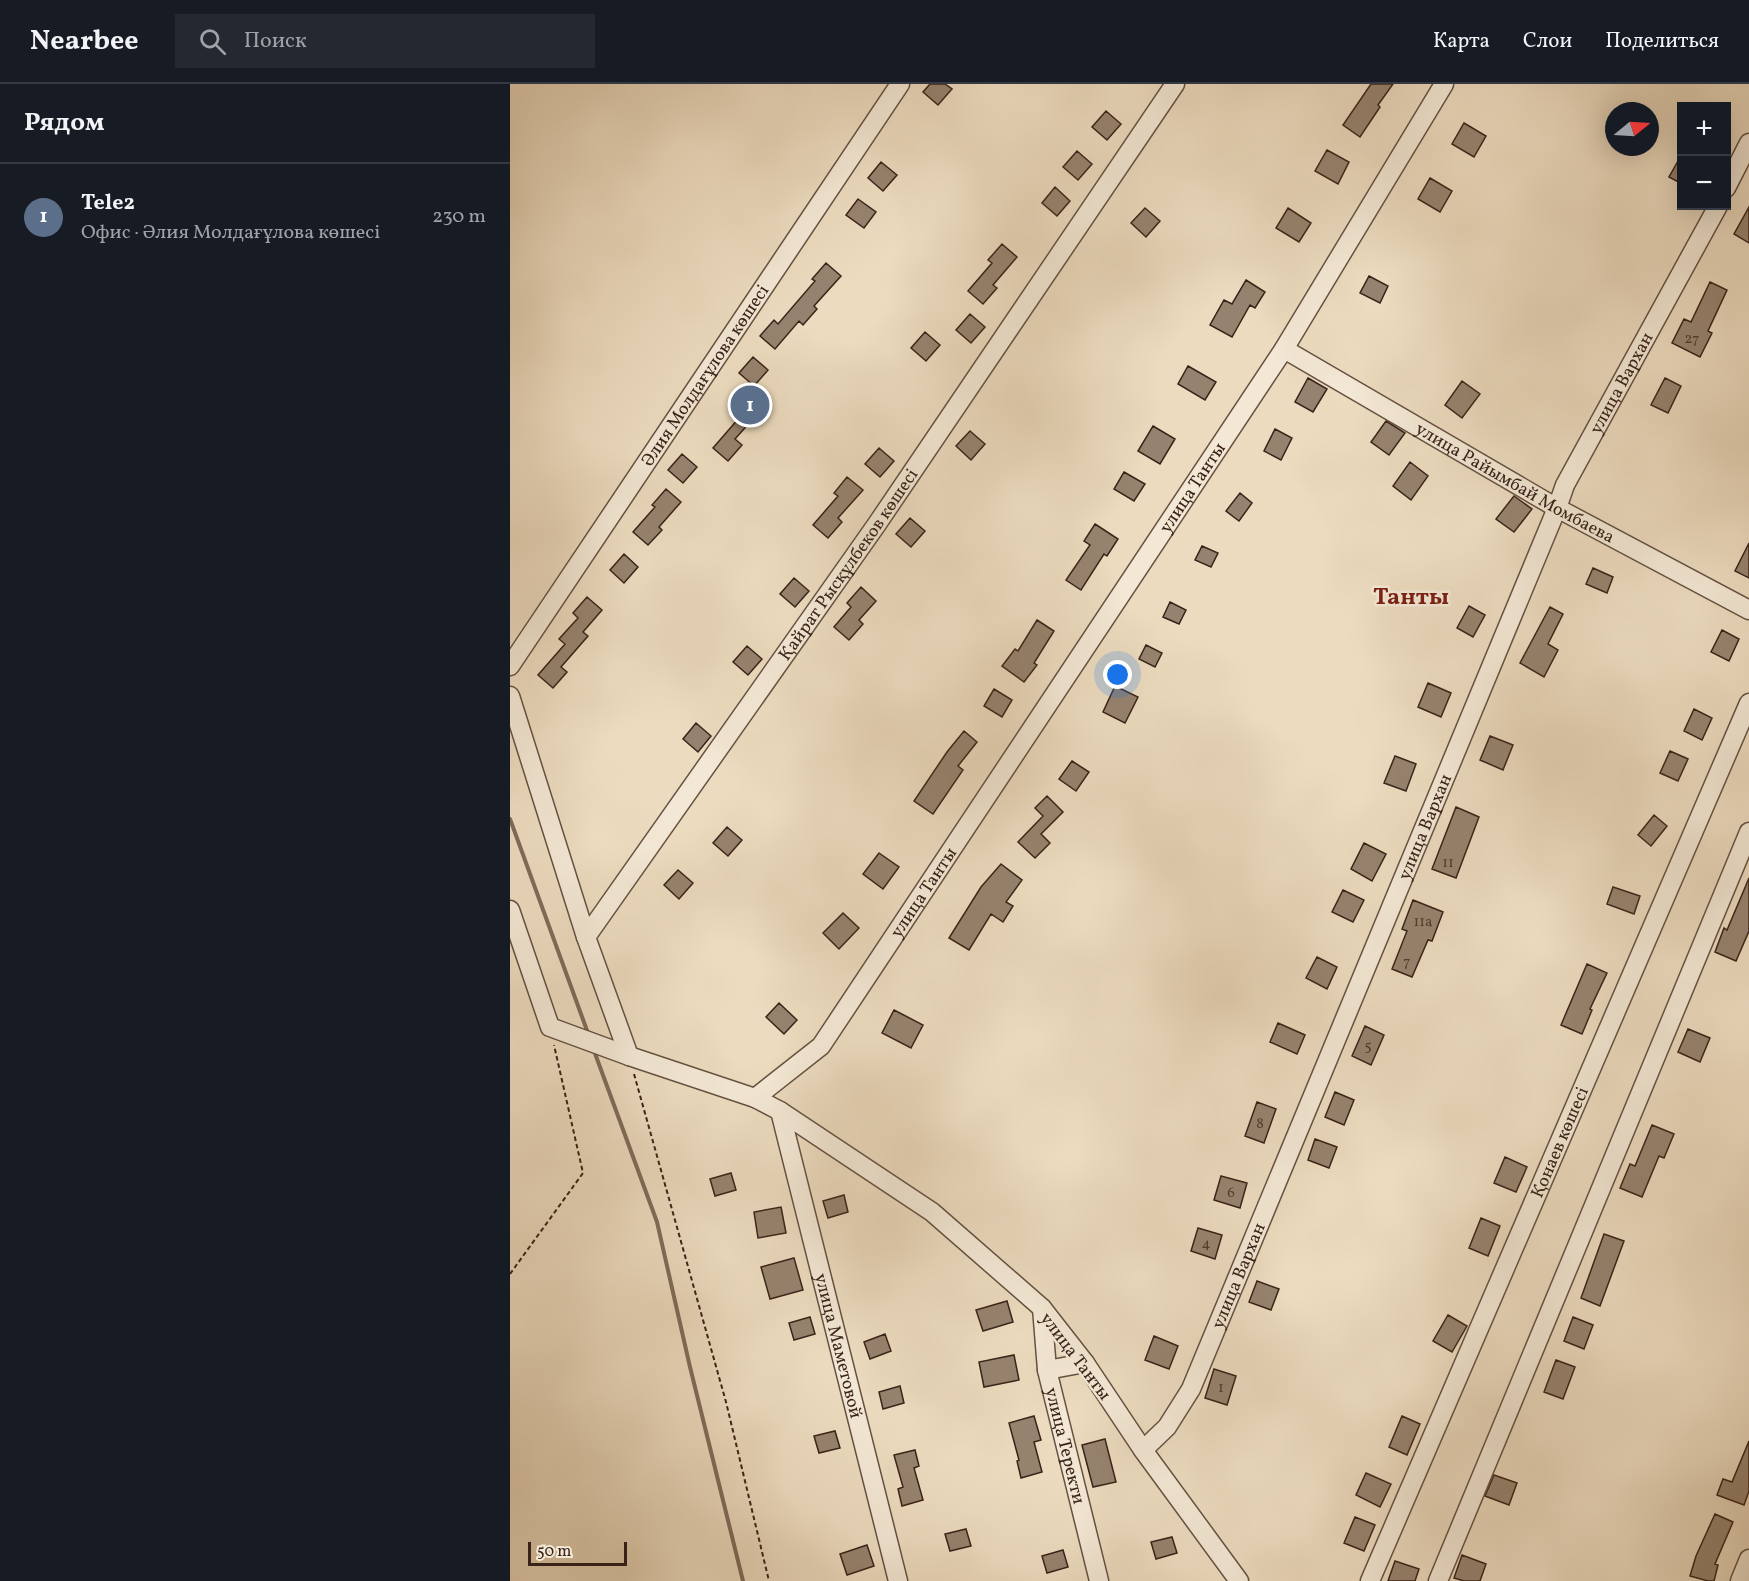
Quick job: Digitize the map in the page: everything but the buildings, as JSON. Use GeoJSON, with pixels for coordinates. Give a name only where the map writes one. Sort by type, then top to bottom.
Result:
{"type":"FeatureCollection","features":[{"type":"Feature","properties":{"kind":"street","name":"Әлия Молдағұлова көшесі"},"geometry":{"type":"LineString","coordinates":[[510,666],[900,84]]}},
{"type":"Feature","properties":{"kind":"street","name":"Қайрат Рысқұлбеков көшесі"},"geometry":{"type":"LineString","coordinates":[[586,937],[877,524],[1174,84]]}},
{"type":"Feature","properties":{"kind":"street","name":"улица Танты"},"geometry":{"type":"LineString","coordinates":[[1239,1581],[1143,1450],[1085,1363],[1042,1308],[932,1212],[780,1110],[755,1098],[821,1046],[1284,349],[1444,84]]}},
{"type":"Feature","properties":{"kind":"street"},"geometry":{"type":"LineString","coordinates":[[1731,178],[1749,143]]}},
{"type":"Feature","properties":{"kind":"street","name":"улица Вархан"},"geometry":{"type":"LineString","coordinates":[[1143,1450],[1167,1427],[1191,1389],[1565,485],[1716,210]]}},
{"type":"Feature","properties":{"kind":"street","name":"улица Райымбай Момбаева"},"geometry":{"type":"LineString","coordinates":[[1284,349],[1557,508],[1749,610]]}},
{"type":"Feature","properties":{"kind":"street"},"geometry":{"type":"LineString","coordinates":[[510,696],[586,937],[629,1056]]}},
{"type":"Feature","properties":{"kind":"street","name":"Қонаев көшесі"},"geometry":{"type":"LineString","coordinates":[[1370,1581],[1749,703]]}},
{"type":"Feature","properties":{"kind":"street"},"geometry":{"type":"LineString","coordinates":[[1438,1581],[1749,831]]}},
{"type":"Feature","properties":{"kind":"street"},"geometry":{"type":"LineString","coordinates":[[510,910],[550,1027],[755,1098]]}},
{"type":"Feature","properties":{"kind":"street","name":"улица Маметовой"},"geometry":{"type":"LineString","coordinates":[[780,1110],[898,1581]]}},
{"type":"Feature","properties":{"kind":"street","name":"улица Теректи"},"geometry":{"type":"LineString","coordinates":[[1042,1308],[1047,1370],[1099,1581]]}},
{"type":"Feature","properties":{"kind":"street"},"geometry":{"type":"LineString","coordinates":[[1047,1370],[1085,1363]]}},
{"type":"Feature","properties":{"kind":"street"},"geometry":{"type":"LineString","coordinates":[[1740,1581],[1749,1559]]}},
{"type":"Feature","properties":{"kind":"path"},"geometry":{"type":"LineString","coordinates":[[510,1274],[583,1173],[550,1027]]}},
{"type":"Feature","properties":{"kind":"path"},"geometry":{"type":"LineString","coordinates":[[629,1056],[726,1402],[769,1581]]}},
{"type":"Feature","properties":{"kind":"waterway"},"geometry":{"type":"LineString","coordinates":[[510,819],[589,1036]]}},
{"type":"Feature","properties":{"kind":"waterway"},"geometry":{"type":"LineString","coordinates":[[593,1048],[657,1222],[743,1581]]}},
{"type":"Feature","properties":{"kind":"place","name":"Tele2"},"geometry":{"type":"Point","coordinates":[750,405]}},
{"type":"Feature","properties":{"kind":"district","name":"Танты"},"geometry":{"type":"Point","coordinates":[1411,596]}}]}
